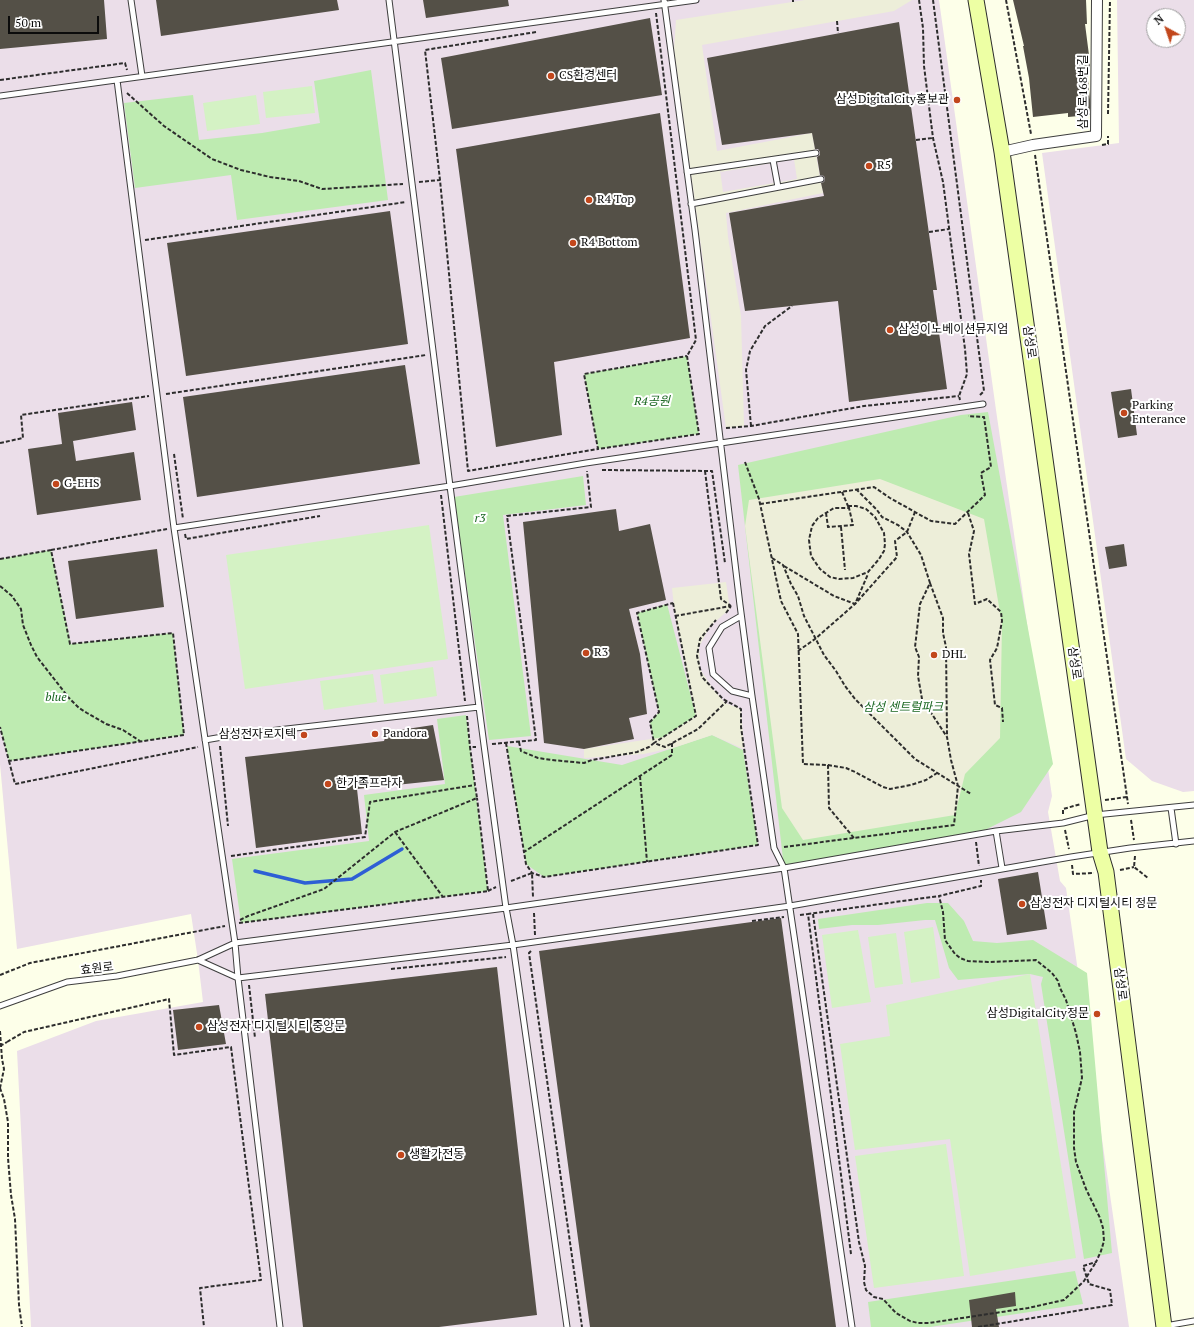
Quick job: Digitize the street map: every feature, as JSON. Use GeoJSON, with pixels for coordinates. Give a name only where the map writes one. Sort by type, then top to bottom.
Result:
{"type":"FeatureCollection","features":[{"type":"Feature","properties":{"kind":"street","name":"삼성로"},"geometry":{"type":"LineString","coordinates":[[976,0],[1002,152],[1100,852],[1106,872],[1162,1327]]}},
{"type":"Feature","properties":{"kind":"street","name":"삼성로168번길"},"geometry":{"type":"LineString","coordinates":[[1002,152],[1033,145],[1096,136],[1097,0]]}},
{"type":"Feature","properties":{"kind":"lane"},"geometry":{"type":"LineString","coordinates":[[132,0],[142,76]]}},
{"type":"Feature","properties":{"kind":"lane"},"geometry":{"type":"LineString","coordinates":[[389,0],[484,745],[506,908],[513,945],[567,1327]]}},
{"type":"Feature","properties":{"kind":"lane"},"geometry":{"type":"LineString","coordinates":[[0,96],[664,2],[696,0]]}},
{"type":"Feature","properties":{"kind":"lane"},"geometry":{"type":"LineString","coordinates":[[664,2],[687,172],[752,696],[774,848],[784,868],[852,1327]]}},
{"type":"Feature","properties":{"kind":"lane"},"geometry":{"type":"LineString","coordinates":[[117,80],[174,528],[235,943],[280,1327]]}},
{"type":"Feature","properties":{"kind":"lane"},"geometry":{"type":"LineString","coordinates":[[687,172],[816,153]]}},
{"type":"Feature","properties":{"kind":"lane"},"geometry":{"type":"LineString","coordinates":[[773,160],[778,187]]}},
{"type":"Feature","properties":{"kind":"lane"},"geometry":{"type":"LineString","coordinates":[[691,204],[820,178]]}},
{"type":"Feature","properties":{"kind":"lane"},"geometry":{"type":"LineString","coordinates":[[174,528],[450,486],[586,463],[983,404]]}},
{"type":"Feature","properties":{"kind":"lane"},"geometry":{"type":"LineString","coordinates":[[741,616],[722,627],[709,648],[713,674],[732,691],[752,696]]}},
{"type":"Feature","properties":{"kind":"lane"},"geometry":{"type":"LineString","coordinates":[[205,743],[234,735],[479,707]]}},
{"type":"Feature","properties":{"kind":"lane","name":"효원로"},"geometry":{"type":"LineString","coordinates":[[0,1006],[67,982],[117,976],[198,960],[235,943],[506,908],[784,868],[996,831],[1063,823],[1095,816],[1194,805]]}},
{"type":"Feature","properties":{"kind":"lane"},"geometry":{"type":"LineString","coordinates":[[1171,808],[1176,844]]}},
{"type":"Feature","properties":{"kind":"lane"},"geometry":{"type":"LineString","coordinates":[[996,831],[1002,868]]}},
{"type":"Feature","properties":{"kind":"lane"},"geometry":{"type":"LineString","coordinates":[[198,960],[238,978],[513,945],[790,906],[1100,852],[1194,842]]}},
{"type":"Feature","properties":{"kind":"lane"},"geometry":{"type":"LineString","coordinates":[[1162,1327],[1194,1321]]}},
{"type":"Feature","properties":{"kind":"path"},"geometry":{"type":"LineString","coordinates":[[919,0],[923,28],[924,66],[934,138],[943,182],[965,349],[967,374],[959,396],[960,402]]}},
{"type":"Feature","properties":{"kind":"path"},"geometry":{"type":"LineString","coordinates":[[934,0],[984,391],[979,396]]}},
{"type":"Feature","properties":{"kind":"path"},"geometry":{"type":"LineString","coordinates":[[1006,0],[1033,145],[1136,847],[1134,867],[1148,878]]}},
{"type":"Feature","properties":{"kind":"path"},"geometry":{"type":"LineString","coordinates":[[1108,114],[1110,0]]}},
{"type":"Feature","properties":{"kind":"path"},"geometry":{"type":"LineString","coordinates":[[541,31],[426,50],[468,471],[699,434],[687,356],[696,340],[656,12]]}},
{"type":"Feature","properties":{"kind":"path"},"geometry":{"type":"LineString","coordinates":[[837,21],[838,33]]}},
{"type":"Feature","properties":{"kind":"path"},"geometry":{"type":"LineString","coordinates":[[0,80],[125,63],[129,78],[125,90],[164,126],[212,159],[241,170],[299,181],[322,189],[359,188],[440,180]]}},
{"type":"Feature","properties":{"kind":"path"},"geometry":{"type":"LineString","coordinates":[[1101,145],[1108,144],[1108,129]]}},
{"type":"Feature","properties":{"kind":"path"},"geometry":{"type":"LineString","coordinates":[[916,140],[934,138]]}},
{"type":"Feature","properties":{"kind":"path"},"geometry":{"type":"LineString","coordinates":[[138,242],[415,201]]}},
{"type":"Feature","properties":{"kind":"path"},"geometry":{"type":"LineString","coordinates":[[929,232],[949,229]]}},
{"type":"Feature","properties":{"kind":"path"},"geometry":{"type":"LineString","coordinates":[[751,426],[746,370],[750,351],[765,326],[792,306]]}},
{"type":"Feature","properties":{"kind":"path"},"geometry":{"type":"LineString","coordinates":[[0,444],[23,438],[21,415],[434,354]]}},
{"type":"Feature","properties":{"kind":"path"},"geometry":{"type":"LineString","coordinates":[[598,450],[584,374],[687,356]]}},
{"type":"Feature","properties":{"kind":"path"},"geometry":{"type":"LineString","coordinates":[[719,429],[751,426],[864,406],[959,396]]}},
{"type":"Feature","properties":{"kind":"path"},"geometry":{"type":"LineString","coordinates":[[760,504],[874,487],[890,498],[931,521],[955,524],[985,495],[981,473],[991,467],[984,417],[961,415]]}},
{"type":"Feature","properties":{"kind":"path"},"geometry":{"type":"LineString","coordinates":[[745,462],[760,504],[781,601],[798,634],[803,764],[828,765],[850,770],[890,789],[911,785],[926,780],[937,773]]}},
{"type":"Feature","properties":{"kind":"path"},"geometry":{"type":"LineString","coordinates":[[470,747],[536,740],[507,516],[591,507],[587,470]]}},
{"type":"Feature","properties":{"kind":"path"},"geometry":{"type":"LineString","coordinates":[[602,470],[712,472],[726,569]]}},
{"type":"Feature","properties":{"kind":"path"},"geometry":{"type":"LineString","coordinates":[[704,471],[721,599],[731,606]]}},
{"type":"Feature","properties":{"kind":"path"},"geometry":{"type":"LineString","coordinates":[[774,848],[795,847],[954,825],[958,786],[951,760],[948,736],[946,647],[943,618],[921,555],[907,532],[898,525],[882,517],[856,490]]}},
{"type":"Feature","properties":{"kind":"path"},"geometry":{"type":"LineString","coordinates":[[826,513],[828,527],[853,525],[842,492]]}},
{"type":"Feature","properties":{"kind":"path"},"geometry":{"type":"LineString","coordinates":[[441,494],[465,705]]}},
{"type":"Feature","properties":{"kind":"path"},"geometry":{"type":"LineString","coordinates":[[855,604],[868,572],[877,563],[884,551],[884,533],[875,517],[866,509],[856,506],[834,508],[818,518],[812,526],[809,545],[813,560],[820,570],[836,578],[853,578],[868,572]]}},
{"type":"Feature","properties":{"kind":"path"},"geometry":{"type":"LineString","coordinates":[[798,650],[815,639],[855,604],[897,556],[895,541],[907,532],[915,512]]}},
{"type":"Feature","properties":{"kind":"path"},"geometry":{"type":"LineString","coordinates":[[968,512],[974,531],[969,554],[975,604],[987,599],[1001,612],[1002,621],[997,648],[990,660],[996,705],[1002,708],[1003,722]]}},
{"type":"Feature","properties":{"kind":"path"},"geometry":{"type":"LineString","coordinates":[[186,539],[325,515]]}},
{"type":"Feature","properties":{"kind":"path"},"geometry":{"type":"LineString","coordinates":[[841,527],[845,570]]}},
{"type":"Feature","properties":{"kind":"path"},"geometry":{"type":"LineString","coordinates":[[0,559],[174,528]]}},
{"type":"Feature","properties":{"kind":"path"},"geometry":{"type":"LineString","coordinates":[[9,761],[184,735],[173,633],[70,644],[51,550]]}},
{"type":"Feature","properties":{"kind":"path"},"geometry":{"type":"LineString","coordinates":[[772,558],[834,596],[855,604]]}},
{"type":"Feature","properties":{"kind":"path"},"geometry":{"type":"LineString","coordinates":[[783,565],[798,596],[804,616],[815,639],[824,656],[845,686],[915,759],[971,794]]}},
{"type":"Feature","properties":{"kind":"path"},"geometry":{"type":"LineString","coordinates":[[930,583],[920,604],[915,647],[919,657],[918,676],[922,699],[948,736]]}},
{"type":"Feature","properties":{"kind":"path"},"geometry":{"type":"LineString","coordinates":[[0,586],[12,596],[21,609],[23,625],[37,657],[69,698],[79,708],[106,724],[123,730],[140,741]]}},
{"type":"Feature","properties":{"kind":"path"},"geometry":{"type":"LineString","coordinates":[[724,615],[728,612],[731,606],[730,599]]}},
{"type":"Feature","properties":{"kind":"path"},"geometry":{"type":"LineString","coordinates":[[519,742],[521,751],[538,758],[584,763],[592,760],[637,752],[649,747],[696,716],[673,603],[638,613],[659,712],[650,722],[654,743]]}},
{"type":"Feature","properties":{"kind":"path"},"geometry":{"type":"LineString","coordinates":[[675,616],[740,605]]}},
{"type":"Feature","properties":{"kind":"path"},"geometry":{"type":"LineString","coordinates":[[532,873],[544,877],[758,846],[741,727],[741,709],[723,699],[702,677],[697,656],[700,639],[713,622],[720,617]]}},
{"type":"Feature","properties":{"kind":"path"},"geometry":{"type":"LineString","coordinates":[[654,743],[665,747],[698,729],[727,701]]}},
{"type":"Feature","properties":{"kind":"path"},"geometry":{"type":"LineString","coordinates":[[0,974],[30,963],[232,924],[488,890],[466,713]]}},
{"type":"Feature","properties":{"kind":"path"},"geometry":{"type":"LineString","coordinates":[[0,727],[15,784],[205,743]]}},
{"type":"Feature","properties":{"kind":"path"},"geometry":{"type":"LineString","coordinates":[[220,743],[228,833]]}},
{"type":"Feature","properties":{"kind":"path"},"geometry":{"type":"LineString","coordinates":[[506,743],[526,864],[532,873],[535,948],[528,953],[582,1327]]}},
{"type":"Feature","properties":{"kind":"path"},"geometry":{"type":"LineString","coordinates":[[524,852],[672,755],[672,743]]}},
{"type":"Feature","properties":{"kind":"path"},"geometry":{"type":"LineString","coordinates":[[828,765],[830,808],[855,839]]}},
{"type":"Feature","properties":{"kind":"path"},"geometry":{"type":"LineString","coordinates":[[640,776],[647,862]]}},
{"type":"Feature","properties":{"kind":"path"},"geometry":{"type":"LineString","coordinates":[[222,857],[365,837],[370,802],[475,785]]}},
{"type":"Feature","properties":{"kind":"path"},"geometry":{"type":"LineString","coordinates":[[232,924],[248,916],[324,889],[395,832],[477,798]]}},
{"type":"Feature","properties":{"kind":"path"},"geometry":{"type":"LineString","coordinates":[[395,832],[443,896]]}},
{"type":"Feature","properties":{"kind":"path"},"geometry":{"type":"LineString","coordinates":[[852,1260],[808,914],[939,896],[981,886],[975,835]]}},
{"type":"Feature","properties":{"kind":"path"},"geometry":{"type":"LineString","coordinates":[[230,856],[231,863]]}},
{"type":"Feature","properties":{"kind":"path"},"geometry":{"type":"LineString","coordinates":[[813,914],[859,1242],[865,1266],[864,1282],[866,1290],[874,1297],[883,1299],[896,1313],[910,1321],[918,1323],[1028,1308],[1064,1300],[1092,1271],[1104,1241],[1103,1228],[1079,1174],[1074,1148],[1074,1112],[1082,1078],[1080,1052],[1066,1000],[1058,981],[1052,973],[1036,960],[988,962],[968,961],[955,954],[946,940],[943,912],[939,896]]}},
{"type":"Feature","properties":{"kind":"path"},"geometry":{"type":"LineString","coordinates":[[0,1046],[24,1032],[169,999],[174,1056],[231,1047],[261,1280],[200,1288],[204,1327]]}},
{"type":"Feature","properties":{"kind":"path"},"geometry":{"type":"LineString","coordinates":[[0,1031],[4,1069],[0,1088],[4,1099],[8,1122],[8,1158],[11,1195],[15,1219],[19,1304],[22,1327]]}},
{"type":"Feature","properties":{"kind":"path"},"geometry":{"type":"LineString","coordinates":[[978,1327],[1112,1305],[1110,1290],[1089,1284],[1083,1266],[1096,1262]]}},
{"type":"Feature","properties":{"kind":"shaded area"},"geometry":{"type":"Polygon","coordinates":[[[0,0],[939,0],[1052,796],[1048,812],[1060,881],[1066,888],[1129,1327],[31,1327],[17,1051],[96,1021],[203,1002],[191,914],[17,949],[0,764],[0,0]]]}},
{"type":"Feature","properties":{"kind":"shaded area"},"geometry":{"type":"Polygon","coordinates":[[[805,0],[912,0],[894,11],[702,45],[717,151],[812,133],[823,193],[726,213],[728,237],[741,316],[744,426],[726,428],[674,50],[676,20],[805,0]],[[794,159],[721,172],[719,163],[723,192],[797,179],[794,159]]]}},
{"type":"Feature","properties":{"kind":"shaded area"},"geometry":{"type":"Polygon","coordinates":[[[1117,0],[1194,0],[1194,791],[1183,792],[1152,781],[1126,759],[1042,153],[1119,143],[1117,0]]]}},
{"type":"Feature","properties":{"kind":"shaded area","name":"삼성 센트럴파크"},"geometry":{"type":"Polygon","coordinates":[[[880,479],[984,519],[1002,624],[1000,738],[965,774],[955,815],[803,840],[782,808],[745,526],[749,500],[880,479]]]}},
{"type":"Feature","properties":{"kind":"shaded area"},"geometry":{"type":"Polygon","coordinates":[[[726,582],[730,609],[710,626],[699,647],[700,669],[713,689],[725,703],[741,709],[744,749],[712,735],[676,747],[644,754],[584,758],[584,749],[664,737],[696,716],[675,616],[672,588],[726,582]]]}},
{"type":"Feature","properties":{"kind":"green space"},"geometry":{"type":"Polygon","coordinates":[[[371,70],[388,200],[237,220],[231,175],[135,188],[124,103],[193,95],[199,140],[262,133],[320,123],[314,81],[371,70]]]}},
{"type":"Feature","properties":{"kind":"green space"},"geometry":{"type":"Polygon","coordinates":[[[312,86],[315,113],[266,118],[263,92],[312,86]]]}},
{"type":"Feature","properties":{"kind":"green space"},"geometry":{"type":"Polygon","coordinates":[[[256,95],[260,124],[207,131],[203,103],[256,95]]]}},
{"type":"Feature","properties":{"kind":"green space","name":"R4공원"},"geometry":{"type":"Polygon","coordinates":[[[687,356],[699,434],[598,449],[584,374],[687,356]]]}},
{"type":"Feature","properties":{"kind":"green space","name":"삼성 센트럴파크"},"geometry":{"type":"Polygon","coordinates":[[[988,412],[1053,764],[1021,812],[975,835],[784,868],[738,465],[961,415],[988,412]]]}},
{"type":"Feature","properties":{"kind":"green space","name":"r3"},"geometry":{"type":"Polygon","coordinates":[[[583,476],[586,505],[503,515],[531,736],[489,740],[454,497],[583,476]]]}},
{"type":"Feature","properties":{"kind":"green space"},"geometry":{"type":"Polygon","coordinates":[[[429,525],[448,659],[245,689],[226,555],[429,525]]]}},
{"type":"Feature","properties":{"kind":"green space","name":"blue"},"geometry":{"type":"Polygon","coordinates":[[[51,550],[71,644],[173,633],[184,735],[9,761],[0,727],[0,559],[51,550]]]}},
{"type":"Feature","properties":{"kind":"green space","name":"r3"},"geometry":{"type":"Polygon","coordinates":[[[667,604],[696,716],[654,743],[650,722],[659,712],[637,613],[667,604]]]}},
{"type":"Feature","properties":{"kind":"green space"},"geometry":{"type":"Polygon","coordinates":[[[433,667],[437,696],[384,704],[380,675],[433,667]]]}},
{"type":"Feature","properties":{"kind":"green space"},"geometry":{"type":"Polygon","coordinates":[[[373,674],[377,702],[324,710],[320,681],[373,674]]]}},
{"type":"Feature","properties":{"kind":"green space"},"geometry":{"type":"Polygon","coordinates":[[[466,715],[488,891],[241,923],[232,859],[369,841],[364,795],[445,784],[437,719],[466,715]]]}},
{"type":"Feature","properties":{"kind":"green space"},"geometry":{"type":"Polygon","coordinates":[[[712,735],[743,750],[758,845],[544,877],[526,864],[507,746],[622,765],[712,735]]]}},
{"type":"Feature","properties":{"kind":"green space"},"geometry":{"type":"Polygon","coordinates":[[[927,903],[948,903],[964,921],[973,941],[997,943],[1033,940],[1087,973],[1112,1253],[1084,1259],[1041,984],[1043,977],[1030,974],[958,980],[949,968],[935,920],[878,925],[852,925],[819,929],[818,919],[927,903]]]}},
{"type":"Feature","properties":{"kind":"green space"},"geometry":{"type":"Polygon","coordinates":[[[933,927],[940,978],[911,983],[904,932],[933,927]]]}},
{"type":"Feature","properties":{"kind":"green space"},"geometry":{"type":"Polygon","coordinates":[[[858,930],[871,1002],[832,1008],[822,935],[858,930]]]}},
{"type":"Feature","properties":{"kind":"green space"},"geometry":{"type":"Polygon","coordinates":[[[896,933],[903,984],[875,988],[868,937],[896,933]]]}},
{"type":"Feature","properties":{"kind":"green space"},"geometry":{"type":"Polygon","coordinates":[[[1030,974],[1076,1258],[970,1276],[950,1139],[855,1150],[840,1044],[890,1036],[886,1005],[1030,974]]]}},
{"type":"Feature","properties":{"kind":"green space"},"geometry":{"type":"Polygon","coordinates":[[[946,1144],[964,1276],[874,1288],[855,1156],[946,1144]]]}},
{"type":"Feature","properties":{"kind":"green space"},"geometry":{"type":"Polygon","coordinates":[[[1075,1271],[1083,1304],[930,1327],[871,1327],[868,1302],[1075,1271]]]}},
{"type":"Feature","properties":{"kind":"building"},"geometry":{"type":"Polygon","coordinates":[[[0,0],[104,0],[107,39],[0,49],[0,0]]]}},
{"type":"Feature","properties":{"kind":"building"},"geometry":{"type":"Polygon","coordinates":[[[156,0],[337,0],[339,10],[161,36],[156,0]]]}},
{"type":"Feature","properties":{"kind":"building"},"geometry":{"type":"Polygon","coordinates":[[[423,0],[508,0],[509,6],[426,18],[423,0]]]}},
{"type":"Feature","properties":{"kind":"building"},"geometry":{"type":"Polygon","coordinates":[[[1013,0],[1086,0],[1087,24],[1085,24],[1090,63],[1090,68],[1087,68],[1090,115],[1068,117],[1068,113],[1033,117],[1024,46],[1013,0]]]}},
{"type":"Feature","properties":{"kind":"building","name":"CS환경센터"},"geometry":{"type":"Polygon","coordinates":[[[650,18],[662,95],[452,129],[441,58],[650,18]]]}},
{"type":"Feature","properties":{"kind":"building","name":"R5"},"geometry":{"type":"Polygon","coordinates":[[[899,22],[937,290],[933,290],[947,389],[849,402],[838,301],[745,311],[729,213],[824,196],[821,183],[824,182],[825,179],[824,176],[820,175],[817,157],[820,155],[820,152],[818,149],[815,149],[812,133],[722,145],[707,58],[899,22]]]}},
{"type":"Feature","properties":{"kind":"building","name":"R4 Bottom"},"geometry":{"type":"Polygon","coordinates":[[[660,113],[690,338],[554,362],[562,435],[496,447],[456,149],[660,113]]]}},
{"type":"Feature","properties":{"kind":"building"},"geometry":{"type":"Polygon","coordinates":[[[390,211],[408,344],[186,376],[167,243],[390,211]]]}},
{"type":"Feature","properties":{"kind":"building"},"geometry":{"type":"Polygon","coordinates":[[[405,365],[420,464],[197,497],[183,397],[405,365]]]}},
{"type":"Feature","properties":{"kind":"building","name":"Parking Enterance"},"geometry":{"type":"Polygon","coordinates":[[[1131,389],[1137,435],[1118,438],[1111,392],[1131,389]]]}},
{"type":"Feature","properties":{"kind":"building"},"geometry":{"type":"Polygon","coordinates":[[[132,402],[136,430],[73,441],[76,461],[134,452],[141,500],[37,515],[28,449],[62,444],[58,413],[132,402]]]}},
{"type":"Feature","properties":{"kind":"building"},"geometry":{"type":"Polygon","coordinates":[[[616,509],[619,531],[650,524],[666,600],[629,609],[640,654],[647,714],[629,718],[634,739],[584,749],[544,743],[523,522],[616,509]]]}},
{"type":"Feature","properties":{"kind":"building"},"geometry":{"type":"Polygon","coordinates":[[[1124,544],[1127,566],[1109,569],[1105,547],[1124,544]]]}},
{"type":"Feature","properties":{"kind":"building"},"geometry":{"type":"Polygon","coordinates":[[[157,549],[164,607],[76,619],[68,561],[157,549]]]}},
{"type":"Feature","properties":{"kind":"building","name":"한가족프라자"},"geometry":{"type":"Polygon","coordinates":[[[433,725],[444,780],[357,789],[362,834],[256,848],[245,757],[384,741],[387,732],[433,725]]]}},
{"type":"Feature","properties":{"kind":"building","name":"삼성전자 디지털시티 정문"},"geometry":{"type":"Polygon","coordinates":[[[1038,872],[1047,929],[1007,935],[998,879],[1038,872]]]}},
{"type":"Feature","properties":{"kind":"building"},"geometry":{"type":"Polygon","coordinates":[[[781,918],[836,1327],[590,1327],[539,951],[781,918]]]}},
{"type":"Feature","properties":{"kind":"building","name":"생활가전동"},"geometry":{"type":"Polygon","coordinates":[[[497,967],[537,1315],[439,1327],[303,1327],[265,994],[497,967]]]}},
{"type":"Feature","properties":{"kind":"building","name":"삼성전자 디지털시티 중앙문"},"geometry":{"type":"Polygon","coordinates":[[[219,1005],[226,1044],[178,1050],[173,1010],[219,1005]]]}},
{"type":"Feature","properties":{"kind":"building"},"geometry":{"type":"Polygon","coordinates":[[[1015,1292],[1016,1306],[996,1309],[999,1327],[972,1327],[969,1300],[1015,1292]]]}},
{"type":"Feature","properties":{"kind":"waterway"},"geometry":{"type":"LineString","coordinates":[[255,871],[305,883],[352,879],[402,849]]}},
{"type":"Feature","properties":{"kind":"place","name":"CS환경센터"},"geometry":{"type":"Point","coordinates":[551,76]}},
{"type":"Feature","properties":{"kind":"place","name":"삼성DigitalCity홍보관"},"geometry":{"type":"Point","coordinates":[957,100]}},
{"type":"Feature","properties":{"kind":"place","name":"R5"},"geometry":{"type":"Point","coordinates":[869,166]}},
{"type":"Feature","properties":{"kind":"place","name":"R4 Top"},"geometry":{"type":"Point","coordinates":[589,200]}},
{"type":"Feature","properties":{"kind":"place","name":"R4 Bottom"},"geometry":{"type":"Point","coordinates":[573,243]}},
{"type":"Feature","properties":{"kind":"place","name":"삼성이노베이션뮤지엄"},"geometry":{"type":"Point","coordinates":[890,330]}},
{"type":"Feature","properties":{"kind":"place","name":"Parking Enterance"},"geometry":{"type":"Point","coordinates":[1124,413]}},
{"type":"Feature","properties":{"kind":"place","name":"G-EHS"},"geometry":{"type":"Point","coordinates":[56,484]}},
{"type":"Feature","properties":{"kind":"place","name":"R3"},"geometry":{"type":"Point","coordinates":[586,653]}},
{"type":"Feature","properties":{"kind":"place","name":"DHL"},"geometry":{"type":"Point","coordinates":[934,655]}},
{"type":"Feature","properties":{"kind":"place","name":"Pandora"},"geometry":{"type":"Point","coordinates":[375,734]}},
{"type":"Feature","properties":{"kind":"place","name":"삼성전자로지텍"},"geometry":{"type":"Point","coordinates":[304,735]}},
{"type":"Feature","properties":{"kind":"place","name":"한가족프라자"},"geometry":{"type":"Point","coordinates":[328,784]}},
{"type":"Feature","properties":{"kind":"place","name":"삼성전자 디지털시티 정문"},"geometry":{"type":"Point","coordinates":[1022,904]}},
{"type":"Feature","properties":{"kind":"place","name":"삼성DigitalCity정문"},"geometry":{"type":"Point","coordinates":[1097,1014]}},
{"type":"Feature","properties":{"kind":"place","name":"삼성전자 디지털시티 중앙문"},"geometry":{"type":"Point","coordinates":[199,1027]}},
{"type":"Feature","properties":{"kind":"place","name":"생활가전동"},"geometry":{"type":"Point","coordinates":[401,1155]}}]}
